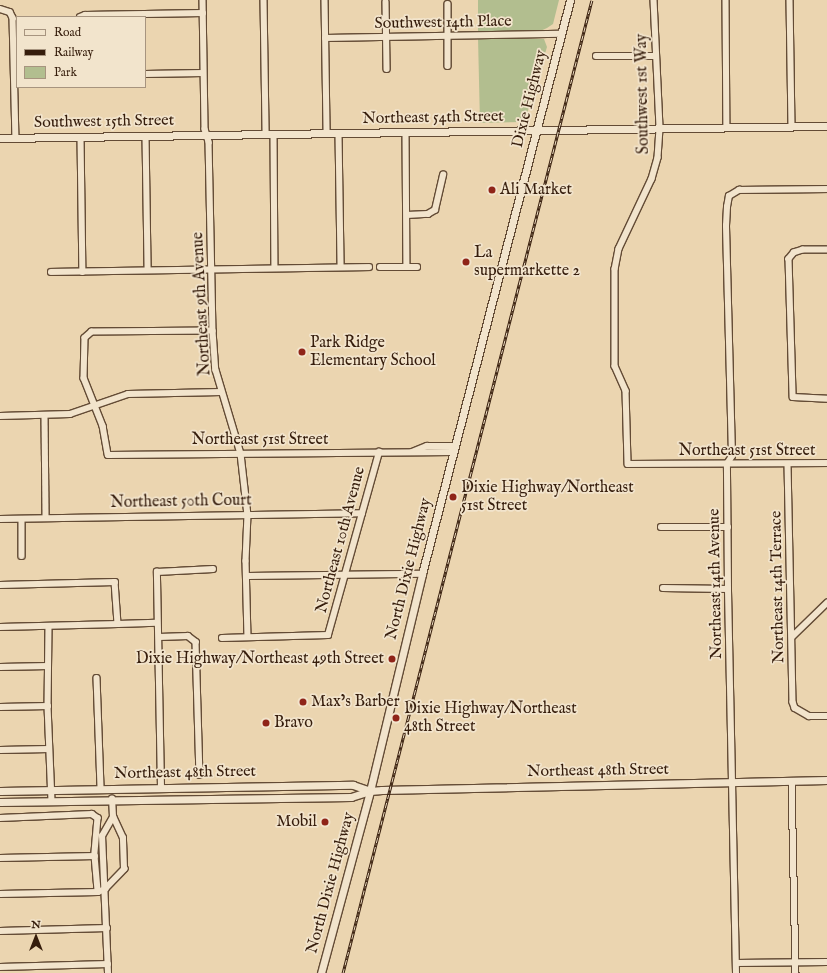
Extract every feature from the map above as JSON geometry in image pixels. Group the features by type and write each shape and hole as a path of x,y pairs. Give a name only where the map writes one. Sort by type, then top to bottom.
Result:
{"main road":[{"name":"Dixie Highway","path":"526,171 570,0"},
{"name":"Northeast 54th Street","path":"208,135 827,126"},
{"name":"Southwest 15th Street","path":"0,138 208,135"},
{"name":"North Dixie Highway","path":"321,973 370,791 422,574 526,171"},
{"name":"Northeast 48th Street","path":"0,802 112,799 351,797 370,791 827,780"},
{"name":"Northeast 48th Street","path":"0,791 161,787 353,785 370,791"},
{"path":"112,799 120,792 163,790 175,787"}],"street":[{"name":"Northeast 9th Avenue","path":"203,0 205,129 208,135 213,332 221,392 241,454 248,514 248,636"},
{"path":"264,0 266,134"},
{"path":"325,0 327,134"},
{"name":"Southwest 1st Way","path":"628,464 626,391 615,366 615,269 619,249 656,168 660,129 655,56 654,0"},
{"path":"726,0 727,128"},
{"path":"790,0 792,127"},
{"path":"386,2 387,69"},
{"path":"448,4 448,66"},
{"path":"0,9 10,12 13,18 16,138"},
{"path":"82,16 203,13"},
{"name":"Southwest 14th Place","path":"325,38 561,34"},
{"path":"596,56 655,56"},
{"path":"146,74 204,73"},
{"path":"406,133 407,266"},
{"path":"274,134 276,268"},
{"path":"339,134 341,267"},
{"path":"146,136 148,270"},
{"path":"81,137 83,272"},
{"path":"407,215 428,214 435,210 443,175"},
{"name":"Northeast 14th Avenue","path":"736,973 728,589 727,464 732,456 726,226 729,196 739,190 827,189"},
{"path":"827,250 794,253 789,259 794,397 827,399"},
{"path":"51,272 341,267 369,268"},
{"path":"380,267 417,267"},
{"path":"94,406 84,378 83,344 85,338 92,332 213,332"},
{"path":"0,416 45,416 70,414 128,394 221,392"},
{"name":"Northeast 51st Street","path":"94,406 103,426 108,455 412,452 427,446 454,449"},
{"path":"45,416 46,517"},
{"name":"Northeast 10th Avenue","path":"248,636 328,635 346,575 379,452"},
{"name":"Northeast 51st Street","path":"628,464 827,463"},
{"name":"Northeast 14th Terrace","path":"788,464 795,708 809,716 827,716"},
{"name":"Northeast 50th Court","path":"0,519 46,517 362,513"},
{"path":"22,519 22,556"},
{"path":"661,527 728,528"},
{"path":"161,787 159,637 156,623 157,572 213,569"},
{"path":"248,576 422,574"},
{"path":"0,584 115,582 118,624"},
{"path":"663,588 728,589"},
{"path":"792,637 827,603"},
{"path":"0,627 156,623"},
{"path":"49,626 48,706 52,801"},
{"path":"159,637 188,636 196,642 200,775"},
{"path":"222,638 248,636"},
{"path":"0,667 48,666"},
{"path":"97,678 101,789"},
{"path":"0,707 48,706"},
{"path":"0,750 49,749"},
{"path":"792,781 796,973"},
{"path":"0,894 98,892 105,889 124,869 123,838 113,816 112,799"},
{"path":"0,818 92,814 98,818 95,856 98,892"},
{"path":"108,973 102,836 113,816"},
{"path":"0,858 95,856"},
{"path":"0,931 107,928"},
{"path":"736,963 827,962"},
{"path":"0,968 108,964"}],"green space":[{"path":"478,0 559,0 553,24 538,32 478,33"},
{"path":"478,38 544,39 547,47 526,117 523,122 480,123"}],"railway":[{"path":"343,973 592,0"}],"place":[{"name":"Ali Market","path":"492,190"},
{"name":"La supermarkette 2","path":"466,262"},
{"name":"Park Ridge Elementary School","path":"302,352"},
{"name":"Dixie Highway/Northeast 51st Street","path":"453,497"},
{"name":"Dixie Highway/Northeast 49th Street","path":"392,659"},
{"name":"Max’s Barber","path":"303,702"},
{"name":"Dixie Highway/Northeast 48th Street","path":"396,718"},
{"name":"Bravo","path":"266,723"},
{"name":"Mobil","path":"325,822"}]}
